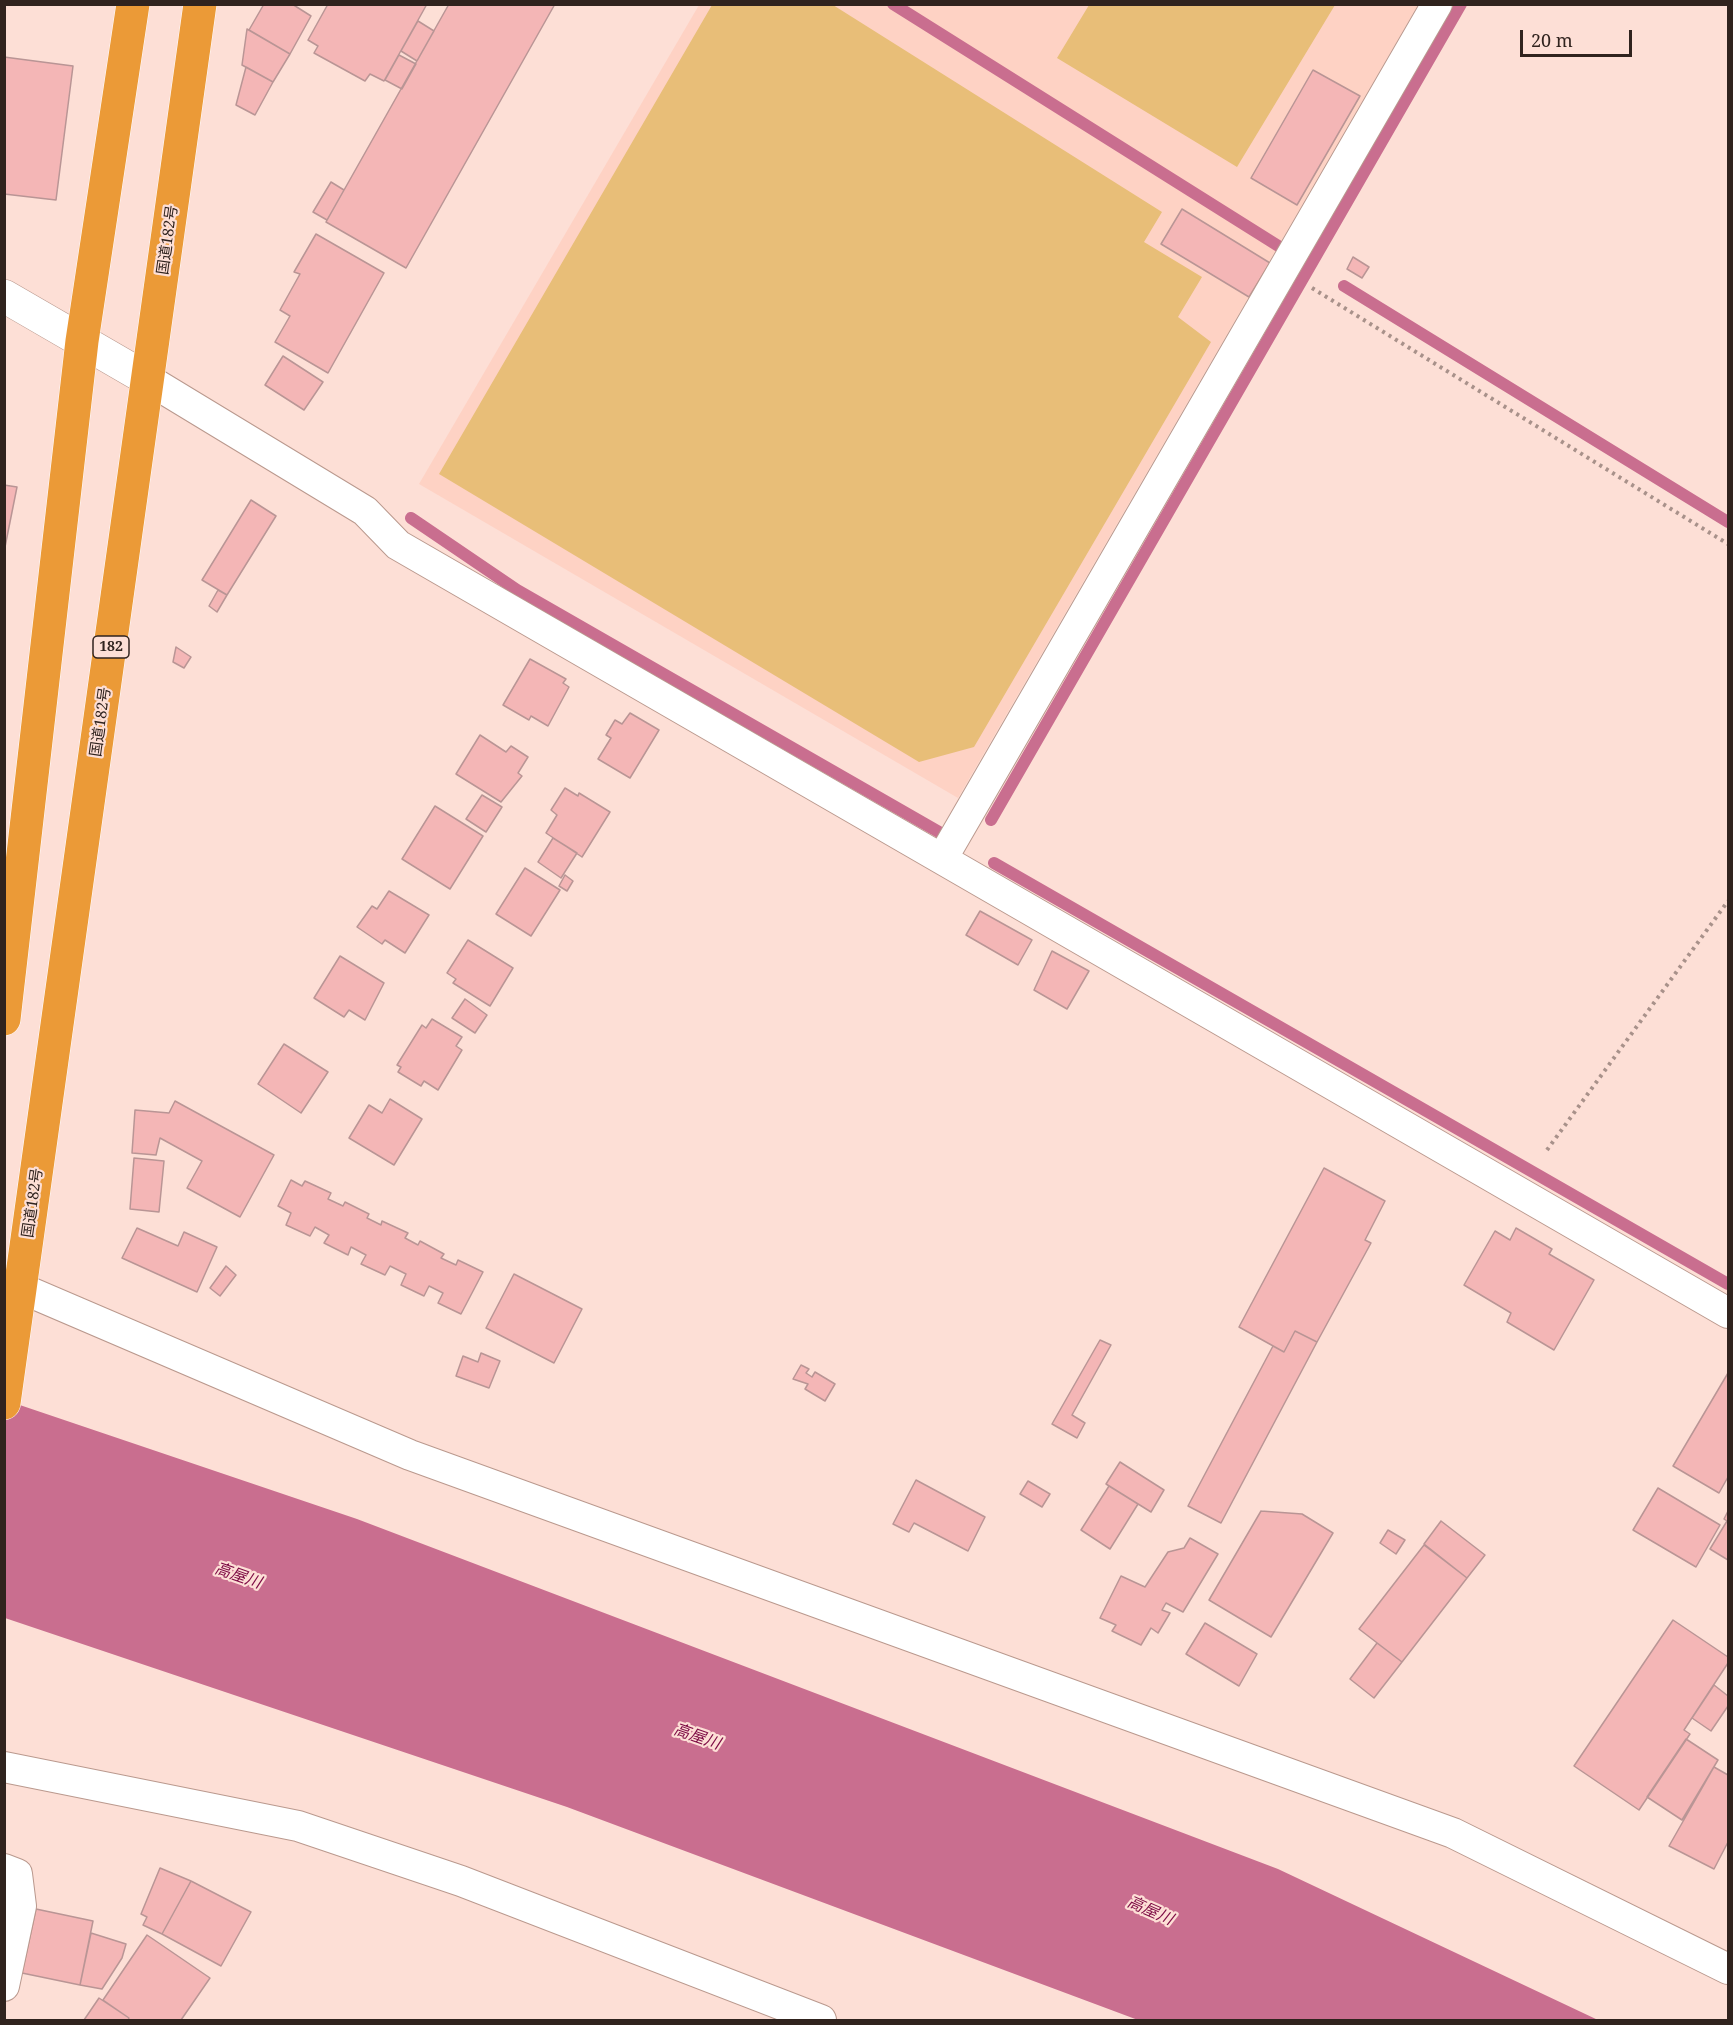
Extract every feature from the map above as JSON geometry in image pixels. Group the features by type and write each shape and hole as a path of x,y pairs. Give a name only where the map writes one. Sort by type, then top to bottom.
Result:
{"highway":[{"path":"4,1019 82,341 133,4"},
{"name":"国道182号","path":"4,1403 14,1337 12,1285 149,380 201,4"}],"street":[{"path":"942,859 1437,4"},
{"path":"4,296 149,380 365,511 398,545 1728,1313"},
{"path":"12,1285 410,1455 1453,1833 1728,1968"},
{"path":"4,1767 298,1826 461,1881 821,2020"},
{"path":"4,1869 17,1874 21,1906 4,1986"}],"path":[{"path":"1312,288 1728,544"},
{"path":"1547,1150 1728,901"}],"shaded area":[{"path":"699,5 1418,5 958,798 419,484"},
{"path":"712,5 833,5 1162,212 1144,242 1202,277 1178,317 1211,342 974,747 919,762 439,474"},
{"path":"1089,5 1335,5 1237,167 1057,58"}],"water":[{"name":"高屋川","path":"5,1400 357,1519 1278,1869 1598,2020 1138,2020 567,1807 5,1618"}],"building":[{"path":"264,4 292,4 311,16 290,54 249,30"},
{"path":"328,4 427,4 384,81 370,74 365,81 314,53 318,46 308,40"},
{"path":"449,4 555,4 406,268 326,222"},
{"path":"418,21 434,31 417,61 401,51"},
{"path":"247,29 290,54 273,82 242,65"},
{"path":"399,55 416,64 402,89 385,80"},
{"path":"4,57 73,66 56,200 4,194"},
{"path":"246,67 273,82 255,115 236,105"},
{"path":"1313,70 1360,96 1297,205 1251,178"},
{"path":"331,182 344,190 327,220 313,212"},
{"path":"1182,209 1270,263 1249,297 1161,244"},
{"path":"316,234 384,273 328,373 275,342 290,316 280,310 300,274 294,272"},
{"path":"1353,257 1369,267 1362,278 1347,269"},
{"path":"283,356 323,382 304,410 265,385"},
{"path":"4,485 17,487 4,552"},
{"path":"251,500 276,516 227,595 202,580"},
{"path":"218,590 227,595 217,612 209,606"},
{"path":"176,647 191,657 184,668 173,662"},
{"path":"530,659 566,679 563,683 569,687 548,726 531,716 529,720 503,705"},
{"path":"630,713 659,730 630,778 598,759 611,738 606,735 615,720 622,724"},
{"path":"480,735 506,752 511,746 528,757 518,773 522,776 501,802 456,774"},
{"path":"565,788 578,796 579,793 610,812 582,857 546,833 557,815 551,810"},
{"path":"482,795 502,807 486,832 466,819"},
{"path":"435,806 483,836 450,889 402,859"},
{"path":"553,838 577,853 561,878 538,862"},
{"path":"525,868 560,890 531,936 496,914"},
{"path":"565,875 573,881 567,891 559,886"},
{"path":"389,891 429,915 405,953 385,940 382,944 357,927 372,906 377,909"},
{"path":"980,911 1032,940 1018,965 966,935"},
{"path":"468,940 513,968 490,1006 453,983 456,979 447,973"},
{"path":"1052,951 1089,971 1067,1009 1034,990"},
{"path":"340,956 384,983 365,1020 349,1010 344,1017 314,998"},
{"path":"465,999 487,1015 475,1033 452,1018"},
{"path":"432,1019 462,1037 456,1046 462,1050 438,1090 424,1081 421,1086 398,1072 401,1067 397,1065 422,1025 426,1028"},
{"path":"284,1044 328,1072 301,1113 258,1084"},
{"path":"390,1099 422,1119 394,1165 349,1138 369,1105 382,1113"},
{"path":"175,1101 274,1155 240,1217 187,1188 202,1161 160,1138 156,1155 132,1153 135,1110 169,1113"},
{"path":"134,1158 164,1161 159,1212 130,1209"},
{"path":"1324,1168 1385,1201 1365,1240 1371,1243 1317,1342 1295,1331 1284,1352 1239,1327"},
{"path":"291,1180 302,1186 305,1181 331,1193 328,1199 343,1206 345,1202 369,1214 367,1218 381,1225 382,1221 408,1233 405,1238 418,1245 420,1241 444,1254 441,1258 456,1265 458,1260 483,1272 461,1314 438,1303 443,1293 429,1286 424,1296 401,1285 406,1274 390,1266 385,1275 361,1264 366,1255 351,1247 348,1255 324,1243 329,1235 315,1227 310,1236 286,1225 291,1213 278,1206"},
{"path":"137,1228 178,1246 184,1232 217,1247 197,1292 122,1258"},
{"path":"1516,1228 1552,1249 1549,1254 1594,1280 1554,1350 1507,1322 1511,1313 1464,1285 1495,1231 1510,1240"},
{"path":"226,1266 236,1275 220,1296 210,1288"},
{"path":"514,1274 582,1309 554,1363 486,1328"},
{"path":"1295,1331 1317,1342 1221,1523 1188,1506 1273,1346 1284,1352"},
{"path":"1100,1340 1111,1345 1072,1415 1085,1423 1077,1438 1052,1424"},
{"path":"481,1353 500,1361 489,1388 456,1376 463,1356 478,1362"},
{"path":"801,1365 809,1369 806,1373 812,1377 815,1372 835,1384 825,1401 805,1389 808,1384 793,1379"},
{"path":"1728,1373 1728,1477 1719,1493 1673,1466"},
{"path":"1120,1462 1164,1490 1151,1512 1106,1484"},
{"path":"916,1480 985,1517 968,1551 914,1523 909,1532 893,1524"},
{"path":"1028,1481 1050,1494 1042,1507 1020,1494"},
{"path":"1109,1486 1138,1504 1110,1549 1081,1530"},
{"path":"1658,1488 1720,1525 1696,1567 1633,1530"},
{"path":"1261,1511 1302,1514 1333,1533 1271,1637 1209,1600"},
{"path":"1728,1511 1728,1560 1710,1549 1727,1521 1724,1519"},
{"path":"1441,1521 1485,1555 1467,1578 1424,1544"},
{"path":"1388,1530 1405,1540 1396,1554 1380,1543"},
{"path":"1190,1538 1218,1554 1183,1612 1166,1603 1162,1610 1170,1613 1158,1633 1151,1628 1141,1645 1112,1631 1116,1625 1100,1618 1121,1576 1145,1587 1168,1552 1184,1548"},
{"path":"1424,1545 1467,1578 1402,1662 1359,1629"},
{"path":"1673,1620 1728,1657 1728,1663 1684,1730 1690,1734 1639,1810 1574,1766"},
{"path":"1205,1623 1257,1654 1239,1686 1186,1654"},
{"path":"1377,1643 1402,1662 1374,1698 1350,1679"},
{"path":"1714,1685 1728,1696 1728,1706 1711,1731 1692,1718"},
{"path":"1686,1739 1718,1760 1682,1820 1647,1797"},
{"path":"1714,1767 1728,1775 1728,1842 1714,1869 1669,1846"},
{"path":"160,1868 191,1881 162,1934 143,1925 147,1917 141,1914"},
{"path":"191,1881 251,1912 221,1966 162,1934"},
{"path":"36,1909 93,1921 80,1985 22,1973"},
{"path":"91,1933 126,1944 122,1958 102,1989 80,1985"},
{"path":"147,1935 210,1978 181,2020 128,2020 129,2018 103,2000"},
{"path":"99,1998 129,2018 128,2020 84,2020"}],"waterway":[{"path":"893,4 1280,247"},
{"path":"991,820 1461,4"},
{"path":"1344,286 1728,522"},
{"path":"411,518 517,590 939,832"},
{"path":"994,863 1728,1284"}]}
